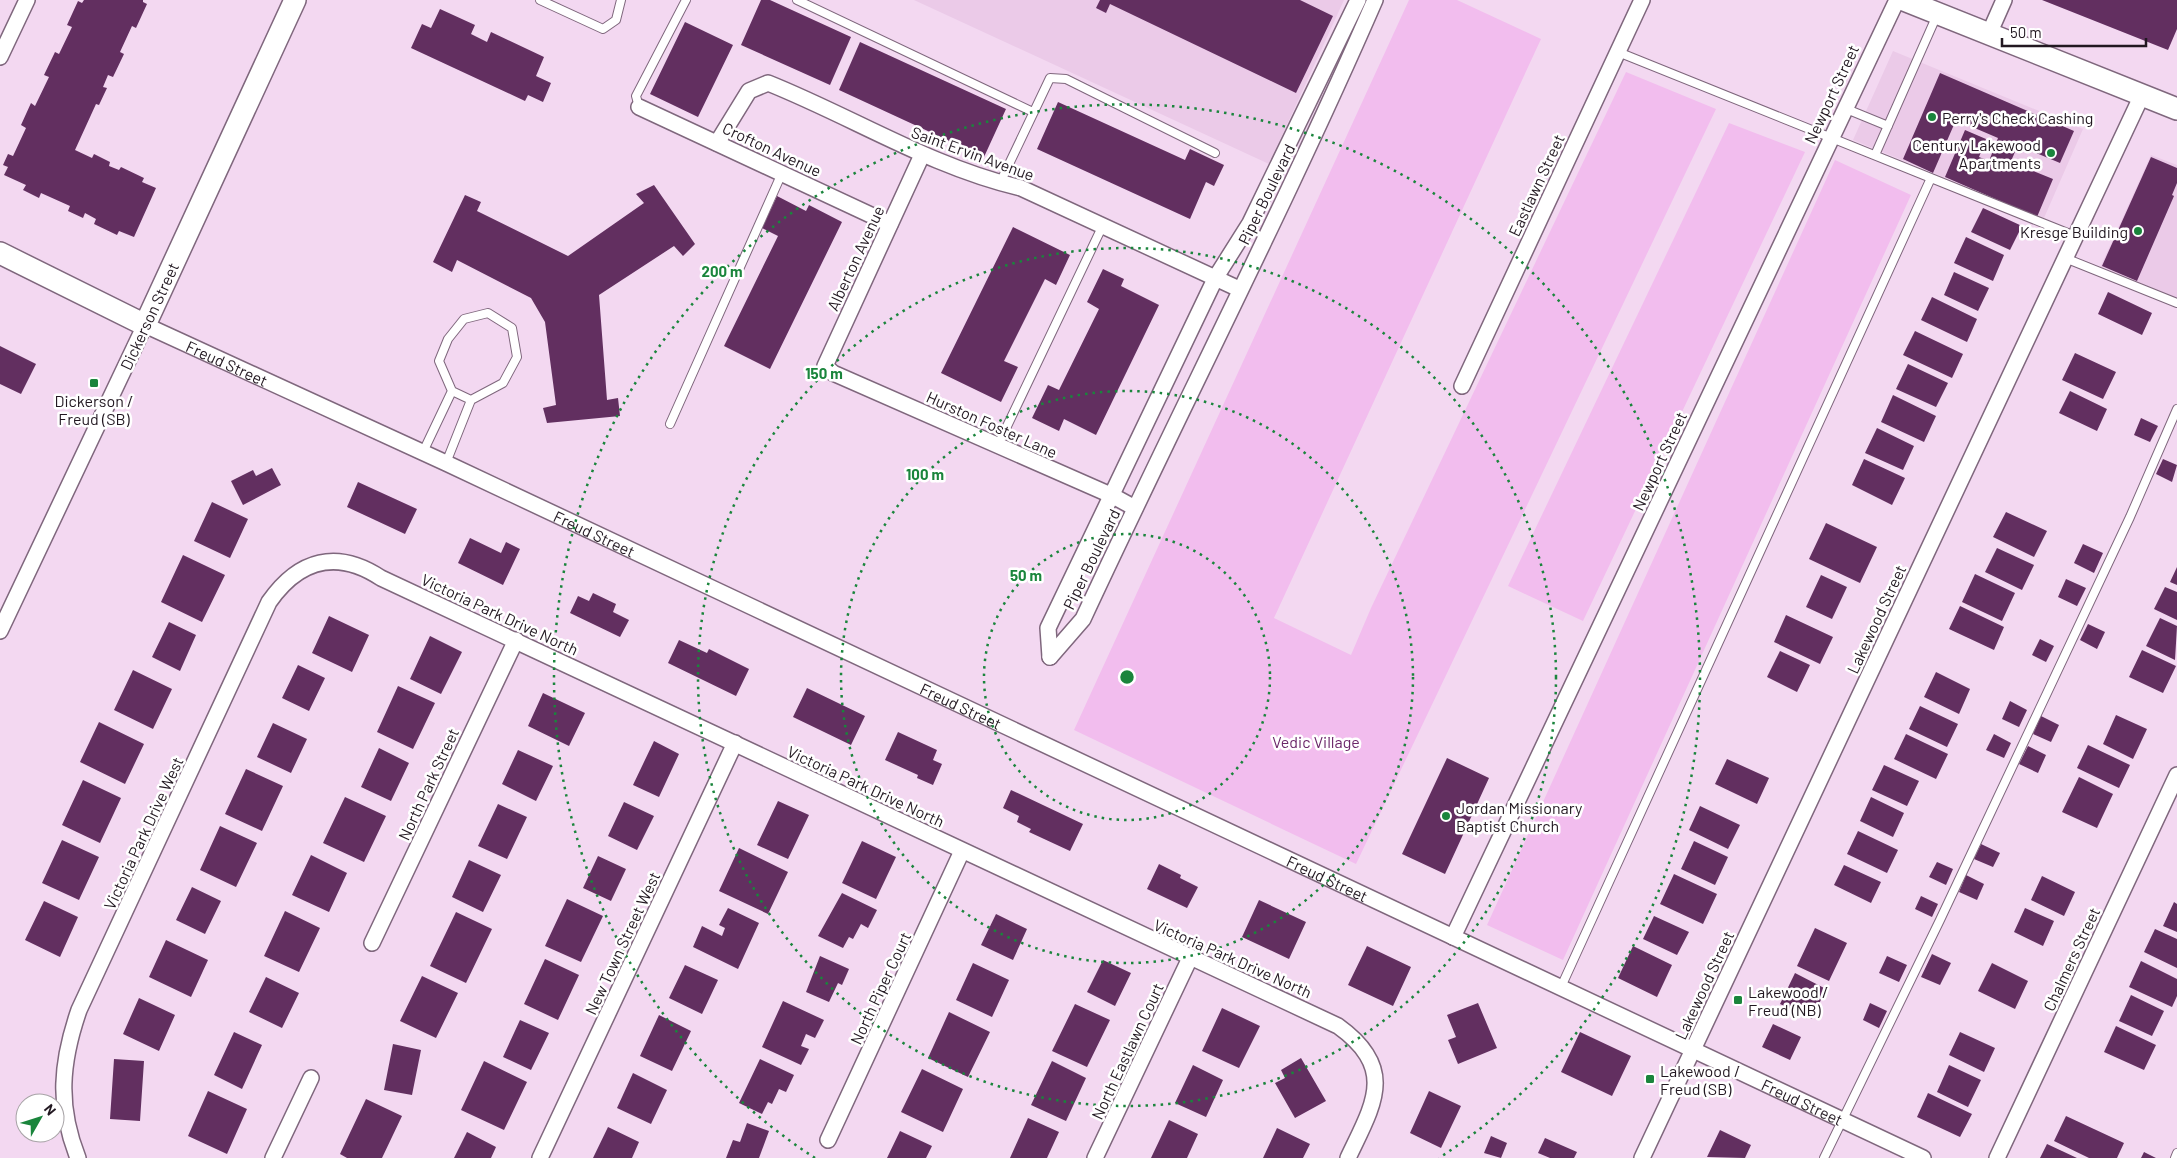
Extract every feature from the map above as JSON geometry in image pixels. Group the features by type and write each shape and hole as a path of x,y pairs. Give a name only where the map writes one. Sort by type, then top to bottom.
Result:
{"street":[{"path":"0,57 27,0"},
{"name":"Dickerson Street","path":"0,631 145,325 295,0"},
{"name":"Piper Boulevard","path":"1358,0 1250,223 1216,277 1113,496 1048,628 1050,657 1083,618 1239,288 1277,216 1376,0"},
{"name":"Eastlawn Street","path":"1462,386 1642,0"},
{"name":"Newport Street","path":"1453,937 1896,0"},
{"path":"1904,0 2177,110"},
{"path":"1989,34 2004,0"},
{"name":"Saint Ervin Avenue","path":"716,143 749,91 768,83 922,155 1000,183 1021,188 1239,288"},
{"name":"Lakewood Street","path":"1642,1158 2142,95"},
{"name":"Crofton Avenue","path":"640,107 890,224"},
{"name":"Alberton Avenue","path":"833,373 825,366 922,155"},
{"name":"Freud Street","path":"0,253 145,325 424,452 1923,1158"},
{"name":"Hurston Foster Lane","path":"833,373 1113,496 1135,508"},
{"name":"Victoria Park Drive North","path":"330,561 347,562 367,568 381,578 1338,1026 1362,1046 1374,1075 1373,1107 1348,1158"},
{"name":"Victoria Park Drive West","path":"78,1158 66,1120 64,1071 69,1040 79,1010 269,602 281,585 300,570 330,561"},
{"name":"North Park Street","path":"372,943 516,640"},
{"name":"New Town Street West","path":"540,1158 735,743"},
{"name":"Chalmers Street","path":"1997,1158 2177,775"},
{"name":"North Piper Court","path":"828,1140 962,851"},
{"name":"North Eastlawn Court","path":"1096,1158 1190,958"},
{"path":"273,1158 311,1078"}],"lane":[{"path":"540,0 603,29 616,20 621,0"},
{"path":"640,107 636,96 686,0"},
{"path":"797,0 1033,112"},
{"path":"1875,155 1938,14"},
{"path":"1618,52 2075,236"},
{"path":"1000,183 1050,78 1066,79 1214,153"},
{"path":"1844,108 1888,126"},
{"path":"670,424 782,173"},
{"path":"1561,987 1931,178"},
{"path":"998,445 1103,225"},
{"path":"2065,258 2177,303"},
{"path":"446,463 471,400 503,384 517,357 512,328 488,313 464,319 448,339 439,361 452,391 471,400"},
{"path":"424,452 452,391"},
{"path":"1824,1158 1940,920 2130,517 2177,409"},
{"path":"2175,1158 2177,1153"}],"shaded area":[{"path":"914,0 1344,0 1269,164"},
{"path":"1893,51 2083,129 2044,218 1853,140"},
{"name":"Kresge Building","path":"2151,155 2177,165 2177,298 2100,268"}],"green space":[{"name":"Vedic Village","path":"1409,0 1457,0 1541,39 1274,618 1351,655 1371,608 1626,72 1716,109 1356,864 1074,730"},
{"path":"1729,123 1805,152 1583,621 1508,586"},
{"path":"1835,160 1911,195 1563,960 1487,925"}],"building":[{"path":"84,0 143,0 147,4 136,28 132,26 120,52 124,54 113,77 108,75 103,87 107,88 99,105 96,104 75,150 92,158 94,154 110,162 109,166 119,170 121,167 144,178 142,182 156,188 134,237 119,231 117,235 94,224 96,219 85,213 83,218 68,211 70,206 41,193 39,198 23,190 26,185 4,175 8,167 3,165 8,154 13,156 26,128 21,125 31,103 35,106 49,77 44,75 55,52 59,54 72,27 67,25 78,1 82,3"},
{"path":"761,0 770,0 851,37 830,85 741,45"},
{"path":"1100,0 1300,0 1333,16 1296,93 1110,4 1106,13 1096,8"},
{"path":"2042,0 2177,0 2177,29 2168,50"},
{"path":"440,9 475,25 471,34 487,42 491,32 544,57 536,76 551,83 543,102 528,95 525,101 411,48 422,24 431,28"},
{"path":"685,22 733,45 698,117 650,94"},
{"path":"860,42 1006,109 984,157 839,90"},
{"name":"Century Lakewood Apartments","path":"1940,73 2074,131 2060,163 2029,150 2032,145 2020,140 2009,166 2019,170 2021,166 2053,179 2037,217 1945,177 1965,130 1986,139 1979,157 1989,161 1998,138 1956,120 1933,173 1903,159"},
{"path":"1058,102 1185,160 1190,149 1224,165 1214,186 1206,182 1190,219 1037,149"},
{"name":"Kresge Building","path":"2151,157 2177,168 2177,183 2172,195 2174,196 2137,281 2102,266"},
{"path":"654,185 695,244 683,256 674,246 599,295 607,400 618,398 620,416 547,423 543,408 556,405 545,322 531,298 457,260 452,272 433,262 465,195 481,202 477,211 568,256 644,203 636,194"},
{"path":"777,196 806,211 809,205 842,222 770,369 724,346 778,236 762,228"},
{"path":"1983,208 2022,226 2010,250 1971,232"},
{"path":"1013,227 1070,255 1056,285 1045,279 1004,361 1018,367 1001,402 941,373"},
{"path":"1966,237 2004,255 1993,281 1954,263"},
{"path":"1103,269 1124,279 1121,286 1159,305 1096,435 1064,419 1059,431 1032,418 1048,385 1059,390 1099,309 1087,302"},
{"path":"1954,272 1989,288 1978,311 1944,295"},
{"path":"2108,292 2152,313 2142,335 2098,314"},
{"path":"1932,297 1977,319 1967,342 1921,320"},
{"path":"1915,331 1963,354 1952,378 1903,355"},
{"path":"0,346 36,364 21,394 0,384"},
{"path":"2075,353 2116,372 2103,399 2062,380"},
{"path":"1908,364 1948,383 1936,407 1896,389"},
{"path":"2070,391 2107,409 2097,431 2059,413"},
{"path":"1893,395 1936,416 1924,442 1881,422"},
{"path":"2141,418 2158,426 2150,442 2134,435"},
{"path":"1877,428 1914,446 1903,470 1865,453"},
{"path":"1864,459 1905,478 1892,505 1852,485"},
{"path":"2163,459 2177,465 2172,482 2156,474"},
{"path":"272,468 281,485 243,505 231,481 253,470 256,476"},
{"path":"358,482 417,509 405,534 347,507"},
{"path":"212,502 248,519 230,558 194,541"},
{"path":"2006,512 2047,531 2034,557 1993,537"},
{"path":"1826,523 1877,547 1860,583 1809,559"},
{"path":"470,538 501,553 506,542 520,549 503,585 458,563"},
{"path":"2083,544 2103,553 2094,573 2074,563"},
{"path":"1997,548 2034,565 2022,590 1985,572"},
{"path":"183,555 225,575 202,622 161,602"},
{"path":"2177,567 2177,585 2170,582"},
{"path":"1975,574 2015,593 2002,621 1962,602"},
{"path":"1821,575 1847,587 1832,619 1806,607"},
{"path":"2066,579 2086,588 2077,606 2058,597"},
{"path":"2165,587 2177,592 2177,620 2154,609"},
{"path":"593,593 616,604 613,612 629,620 620,637 570,613 578,596 589,601"},
{"path":"1960,606 2004,627 1994,650 1949,629"},
{"path":"1786,615 1833,637 1820,664 1774,642"},
{"path":"329,616 369,635 352,672 312,653"},
{"path":"2160,618 2177,626 2175,660 2146,646"},
{"path":"169,622 196,635 180,671 152,657"},
{"path":"2088,624 2105,632 2097,649 2080,640"},
{"path":"430,636 462,652 441,694 410,679"},
{"path":"2040,639 2054,646 2046,662 2032,655"},
{"path":"679,640 707,653 709,649 749,669 736,696 668,663"},
{"path":"2142,650 2176,666 2163,693 2129,677"},
{"path":"1780,651 1810,665 1797,692 1767,677"},
{"path":"298,665 325,678 309,711 282,698"},
{"path":"133,670 172,689 153,729 114,710"},
{"path":"1936,672 1970,689 1959,714 1924,697"},
{"path":"398,686 435,703 413,749 377,732"},
{"path":"807,688 865,716 851,745 793,717"},
{"path":"543,693 585,713 569,746 528,726"},
{"path":"2010,701 2027,710 2019,727 2002,719"},
{"path":"1920,706 1958,724 1947,747 1909,729"},
{"path":"2116,715 2147,729 2133,759 2103,744"},
{"path":"2041,716 2059,725 2051,742 2033,734"},
{"path":"99,722 144,744 125,784 80,762"},
{"path":"273,723 307,739 291,773 257,757"},
{"path":"898,732 937,750 933,760 942,764 933,785 917,778 918,775 885,760"},
{"path":"1906,734 1948,754 1936,779 1894,759"},
{"path":"1994,734 2011,743 2004,758 1986,750"},
{"path":"654,741 679,754 659,797 633,785"},
{"path":"2088,745 2130,765 2119,788 2077,768"},
{"path":"2028,746 2046,755 2038,773 2019,764"},
{"path":"379,748 409,763 391,801 361,787"},
{"path":"518,750 553,766 536,801 502,784"},
{"name":"Jordan Missionary Baptist Church","path":"1447,758 1489,778 1445,874 1402,854"},
{"path":"1727,759 1769,778 1757,804 1715,784"},
{"path":"1884,765 1919,781 1907,806 1872,790"},
{"path":"246,769 283,786 262,831 225,814"},
{"path":"2079,777 2113,794 2097,828 2062,812"},
{"path":"83,780 121,798 100,843 62,825"},
{"path":"1011,790 1083,824 1070,851 1029,832 1031,829 1017,822 1019,816 1003,808"},
{"path":"345,797 386,816 364,862 323,843"},
{"path":"1871,797 1904,813 1893,837 1860,821"},
{"path":"778,801 809,815 788,859 757,845"},
{"path":"624,802 654,816 637,850 608,836"},
{"path":"498,804 527,817 507,859 478,846"},
{"path":"1700,806 1740,825 1728,849 1689,830"},
{"path":"220,826 257,843 236,887 200,870"},
{"path":"1858,831 1898,850 1887,873 1847,854"},
{"path":"62,840 99,857 79,900 42,883"},
{"path":"862,841 896,857 876,899 842,883"},
{"path":"1694,841 1728,857 1715,885 1681,869"},
{"path":"1981,844 2000,853 1993,867 1974,859"},
{"path":"739,848 788,872 768,914 719,891"},
{"path":"311,855 347,873 329,912 292,895"},
{"path":"598,856 626,869 611,901 583,888"},
{"path":"469,860 501,875 483,912 452,897"},
{"path":"1937,862 1953,869 1946,885 1929,877"},
{"path":"1159,864 1181,875 1180,878 1198,887 1187,908 1147,889"},
{"path":"1844,865 1881,882 1871,903 1834,885"},
{"path":"1674,874 1717,894 1703,924 1660,904"},
{"path":"1966,875 1984,884 1977,900 1959,892"},
{"path":"2042,876 2075,892 2064,916 2031,900"},
{"path":"192,887 221,901 205,934 176,920"},
{"path":"842,893 877,910 868,928 861,924 853,939 849,937 843,948 818,936"},
{"path":"1921,896 1938,904 1932,917 1915,909"},
{"path":"567,899 603,916 581,962 545,946"},
{"path":"1259,900 1306,922 1289,959 1242,937"},
{"path":"44,901 78,917 60,957 25,940"},
{"path":"2174,902 2177,904 2177,932 2163,926"},
{"path":"728,908 759,923 738,969 693,947 702,926 722,936 725,928 719,925"},
{"path":"2025,908 2054,921 2043,946 2014,932"},
{"path":"285,911 320,928 299,972 264,956"},
{"path":"456,912 492,929 466,983 430,966"},
{"path":"996,914 1027,929 1013,960 981,945"},
{"path":"1654,916 1689,932 1677,955 1643,939"},
{"path":"1815,928 1847,943 1829,981 1797,966"},
{"path":"2155,929 2177,939 2177,968 2144,952"},
{"path":"166,940 208,960 191,997 149,977"},
{"path":"1367,946 1411,967 1393,1006 1348,985"},
{"path":"1633,946 1672,965 1657,997 1618,978"},
{"path":"1932,954 1951,963 1940,985 1921,977"},
{"path":"820,956 849,969 842,985 838,983 829,1002 806,992"},
{"path":"1887,956 1907,965 1899,982 1879,973"},
{"path":"545,959 579,975 558,1020 524,1004"},
{"path":"1103,960 1131,973 1115,1006 1087,992"},
{"path":"2141,961 2177,979 2177,996 2172,1007 2129,987"},
{"path":"973,963 1009,980 992,1017 956,1000"},
{"path":"1992,963 2028,981 2015,1009 1978,991"},
{"path":"685,965 718,980 702,1014 669,998"},
{"path":"1795,973 1826,989 1812,1019 1780,1004"},
{"path":"422,976 458,993 436,1038 400,1021"},
{"path":"266,977 299,993 282,1028 249,1012"},
{"path":"2131,995 2164,1011 2152,1036 2119,1021"},
{"path":"139,998 175,1015 159,1051 123,1034"},
{"path":"783,1001 824,1020 815,1038 806,1034 801,1046 809,1049 801,1065 762,1047"},
{"path":"1478,1003 1497,1048 1458,1064 1448,1040 1456,1037 1447,1015"},
{"path":"1870,1003 1887,1011 1879,1028 1863,1020"},
{"path":"1075,1004 1110,1020 1087,1067 1052,1051"},
{"path":"1222,1008 1260,1026 1239,1068 1202,1051"},
{"path":"949,1012 990,1032 968,1077 928,1058"},
{"path":"659,1015 691,1031 672,1071 640,1056"},
{"path":"520,1020 549,1033 531,1070 503,1057"},
{"path":"1773,1024 1801,1037 1790,1060 1762,1047"},
{"path":"2116,1026 2156,1045 2144,1070 2104,1052"},
{"path":"234,1032 262,1045 242,1089 214,1075"},
{"path":"1580,1032 1631,1056 1612,1096 1561,1072"},
{"path":"1960,1032 1995,1048 1984,1072 1949,1055"},
{"path":"393,1044 421,1050 412,1095 384,1090"},
{"path":"1301,1058 1326,1101 1295,1118 1275,1083 1285,1078 1281,1070"},
{"path":"114,1059 144,1061 140,1121 110,1119"},
{"path":"760,1059 794,1075 786,1092 779,1089 772,1104 768,1102 762,1114 739,1103"},
{"path":"484,1061 527,1082 504,1130 461,1110"},
{"path":"1052,1061 1086,1078 1066,1121 1031,1105"},
{"path":"1193,1065 1223,1080 1206,1117 1175,1103"},
{"path":"1949,1065 1981,1080 1968,1107 1937,1092"},
{"path":"922,1069 963,1089 943,1132 901,1112"},
{"path":"633,1073 667,1090 651,1124 617,1108"},
{"path":"208,1091 247,1109 227,1154 188,1136"},
{"path":"1429,1091 1461,1106 1441,1148 1410,1133"},
{"path":"1928,1093 1972,1114 1960,1137 1917,1117"},
{"path":"366,1099 402,1116 382,1158 347,1158 340,1154"},
{"path":"2066,1116 2124,1143 2117,1158 2089,1158 2054,1141"},
{"path":"1028,1118 1059,1132 1047,1158 1010,1158"},
{"path":"1169,1120 1198,1134 1187,1158 1151,1158"},
{"path":"747,1123 769,1131 759,1158 726,1158 733,1140 740,1142"},
{"path":"608,1127 639,1142 632,1158 593,1158"},
{"path":"1277,1128 1310,1144 1303,1158 1263,1158"},
{"path":"1720,1130 1751,1145 1745,1158 1707,1157"},
{"path":"900,1131 932,1146 926,1158 887,1158"},
{"path":"467,1132 496,1147 491,1158 454,1158"},
{"path":"1491,1136 1507,1143 1501,1158 1484,1153"},
{"path":"1545,1138 1577,1152 1574,1158 1550,1158 1538,1153"},
{"path":"2047,1144 2077,1158 2040,1158"},
{"path":"2144,1152 2156,1158 2141,1158"}],"place":[{"name":"Perry's Check Cashing","path":"1932,117"},
{"name":"Century Lakewood Apartments","path":"2051,153"},
{"name":"Kresge Building","path":"2138,231"},
{"name":"Dickerson / Freud (SB)","path":"94,383"},
{"name":"Jordan Missionary Baptist Church","path":"1446,816"},
{"name":"Lakewood / Freud (NB)","path":"1738,1000"},
{"name":"Lakewood / Freud (SB)","path":"1650,1079"}]}
